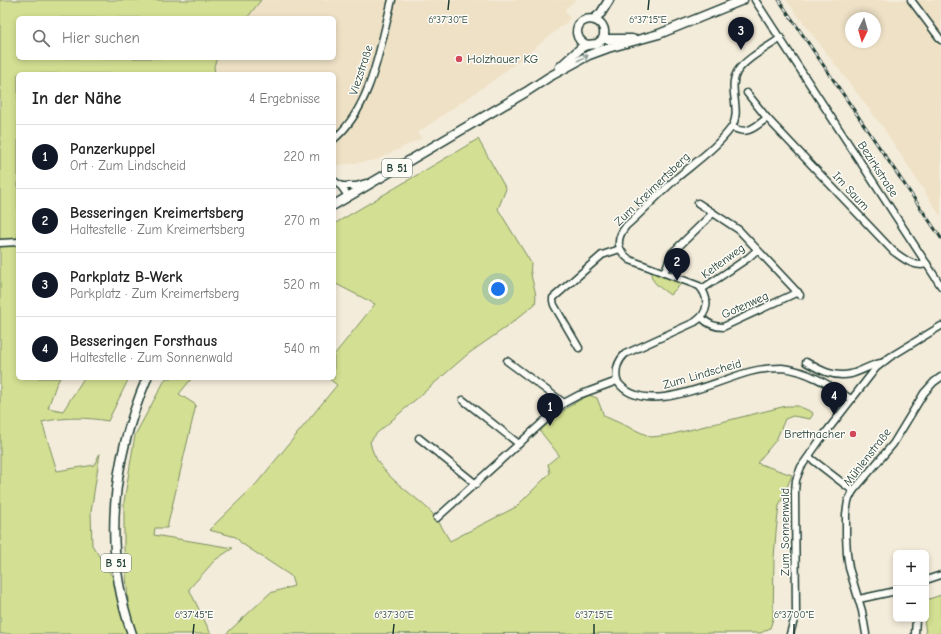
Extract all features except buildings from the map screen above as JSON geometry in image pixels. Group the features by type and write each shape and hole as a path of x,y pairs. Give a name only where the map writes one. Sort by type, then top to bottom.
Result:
{"main road":[{"name":"B 51","path":"336,204 549,77 584,58 600,51 652,36 743,0"},
{"path":"597,21 607,4"},
{"path":"588,19 597,21 604,29 603,36 597,44 587,45 579,39 577,31 580,24 588,19"},
{"name":"B 51","path":"603,36 622,39 635,39 652,36"},
{"name":"B 51","path":"566,62 579,43 579,39"},
{"name":"B 51","path":"549,77 582,47 587,45"},
{"name":"B 51","path":"132,634 126,615 114,551 117,490 128,428 146,380"}],"street":[{"name":"Viezstraße","path":"336,137 353,119 364,98 372,78 392,0"},
{"name":"Bezirkstraße","path":"755,0 941,286"},
{"path":"911,0 941,40"},
{"path":"767,118 756,126 745,131 732,127 736,115 734,85 736,72 740,67 781,38"},
{"name":"Im Saum","path":"747,93 767,118 893,251 909,262 921,266 927,264"},
{"name":"Zum Kreimertsberg","path":"620,249 620,235 626,226 679,176 714,146 732,127"},
{"path":"341,186 356,186 379,179"},
{"path":"336,182 341,186 348,196"},
{"name":"Keltenweg","path":"698,203 739,230 774,266"},
{"path":"664,272 672,253 713,214"},
{"path":"0,243 16,242"},
{"path":"437,518 564,403 579,395 617,381 616,370 625,354 686,327 702,318 705,312 705,295 699,286 630,260 620,249 602,255 553,298 554,305 579,348"},
{"name":"Keltenweg","path":"702,289 748,258 757,250"},
{"name":"Gotenweg","path":"702,318 710,325 723,327 799,293 774,266"},
{"name":"Zum Sonnenwald","path":"806,362 834,374 851,374 882,362 941,326"},
{"path":"507,361 564,403"},
{"name":"Zum Sonnenwald","path":"790,634 796,613 795,485 799,472 820,440 851,399 882,362"},
{"name":"Zum Lindscheid","path":"617,381 629,393 637,396 658,398 686,392 749,372 762,369 783,368 802,372 851,399"},
{"name":"Mühlenstraße","path":"866,634 859,599 849,568 846,535 847,506 853,491 893,444 924,393 941,377"},
{"path":"463,400 519,444"},
{"path":"419,438 476,484"},
{"path":"809,457 853,491"},
{"path":"929,579 941,574"},
{"path":"859,599 893,591"},
{"path":"915,634 916,622"}],"shaded area":[{"path":"261,0 576,0 566,8 565,11 570,18 566,23 494,80 417,133 422,138 376,160 336,166 336,72 215,72 214,66 216,60 336,60 336,16 249,16"},
{"path":"786,0 941,0 941,217 882,126"}],"green space":[{"path":"0,0 261,0 249,16 16,16 16,60 216,60 214,66 215,72 16,72 16,380 59,380 48,408 63,411 83,380 128,380 108,421 75,418 42,422 57,471 94,465 100,453 91,512 92,545 128,601 124,548 124,502 135,435 165,380 190,380 179,394 196,405 167,528 155,528 154,535 233,548 215,560 189,589 211,634 0,634"},
{"path":"478,139 506,189 498,209 531,263 531,272 536,296 535,304 508,326 468,354 376,434 370,442 374,454 387,474 433,514 450,541 516,507 550,473 548,464 559,455 540,431 563,411 589,395 597,398 604,416 651,437 669,435 786,406 798,406 812,412 813,414 810,419 793,416 785,419 776,440 757,463 792,475 779,506 774,558 773,619 770,628 761,633 226,634 270,593 294,586 291,576 241,543 236,537 209,530 257,483 337,385 331,380 336,380 336,353 375,304 336,284 336,223"},
{"path":"651,272 681,284 670,295 654,282"},
{"path":"941,595 941,634 926,634 924,622 929,622 929,599"}],"railway":[{"path":"779,0 941,238"}],"place":[{"name":"Parkplatz B-Werk","path":"741,50"},
{"name":"Holzhauer KG","path":"459,59"},
{"name":"Besseringen Kreimertsberg","path":"677,281"},
{"name":"Besseringen Forsthaus","path":"834,415"},
{"name":"Panzerkuppel","path":"550,426"},
{"name":"Brettnacher","path":"853,434"}]}
